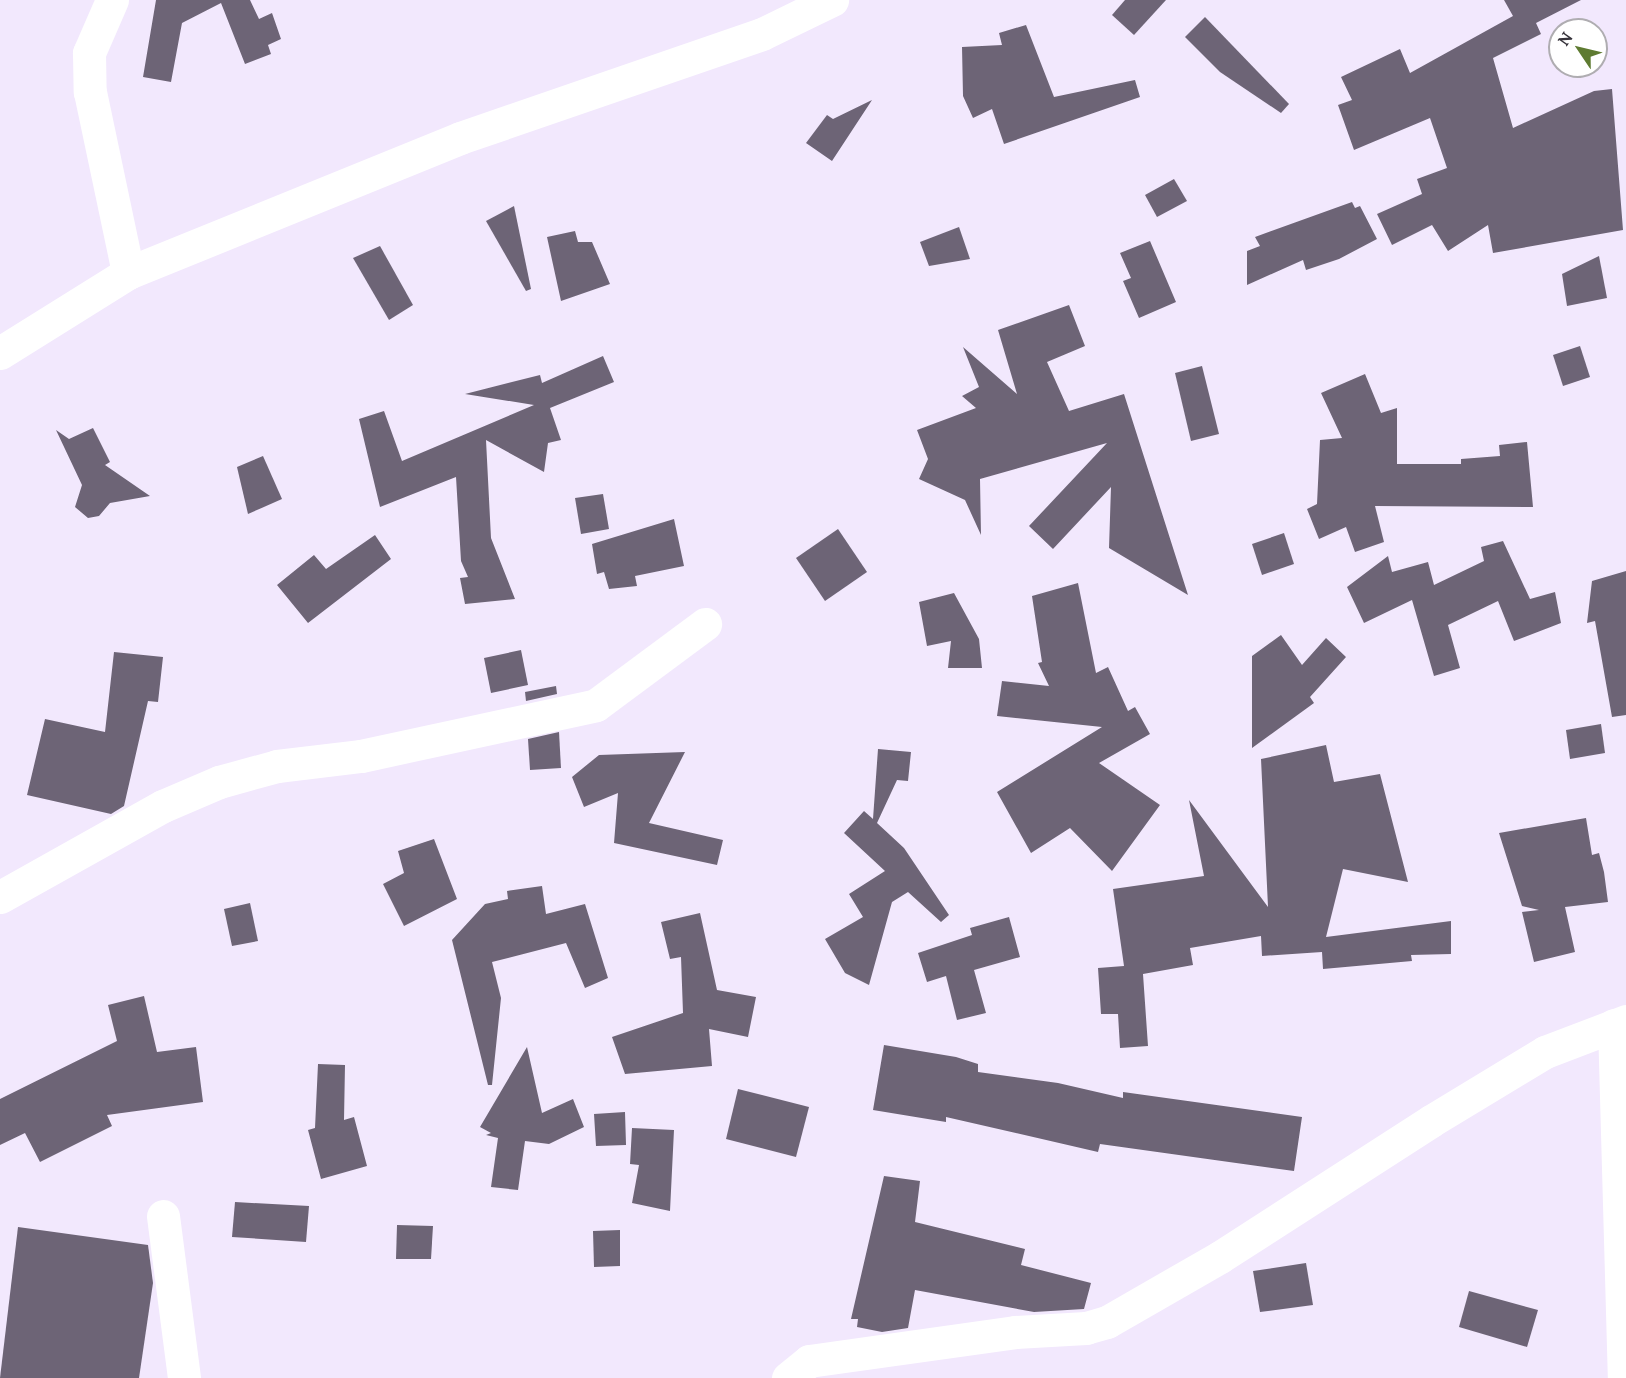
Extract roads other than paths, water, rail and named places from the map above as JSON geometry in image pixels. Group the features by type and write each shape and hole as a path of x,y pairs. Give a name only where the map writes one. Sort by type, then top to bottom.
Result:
{"street":[{"path":"112,0 89,53 90,92 128,273"},
{"path":"0,353 128,273 460,138 762,34 832,0"},
{"path":"0,897 162,806 219,782 277,766 361,756 596,705 705,624"},
{"path":"788,1378 809,1361 820,1359 1015,1332 1086,1328 1107,1322 1220,1257 1431,1120 1545,1052 1620,1023 1624,1378"},
{"path":"163,1216 184,1378"}]}
